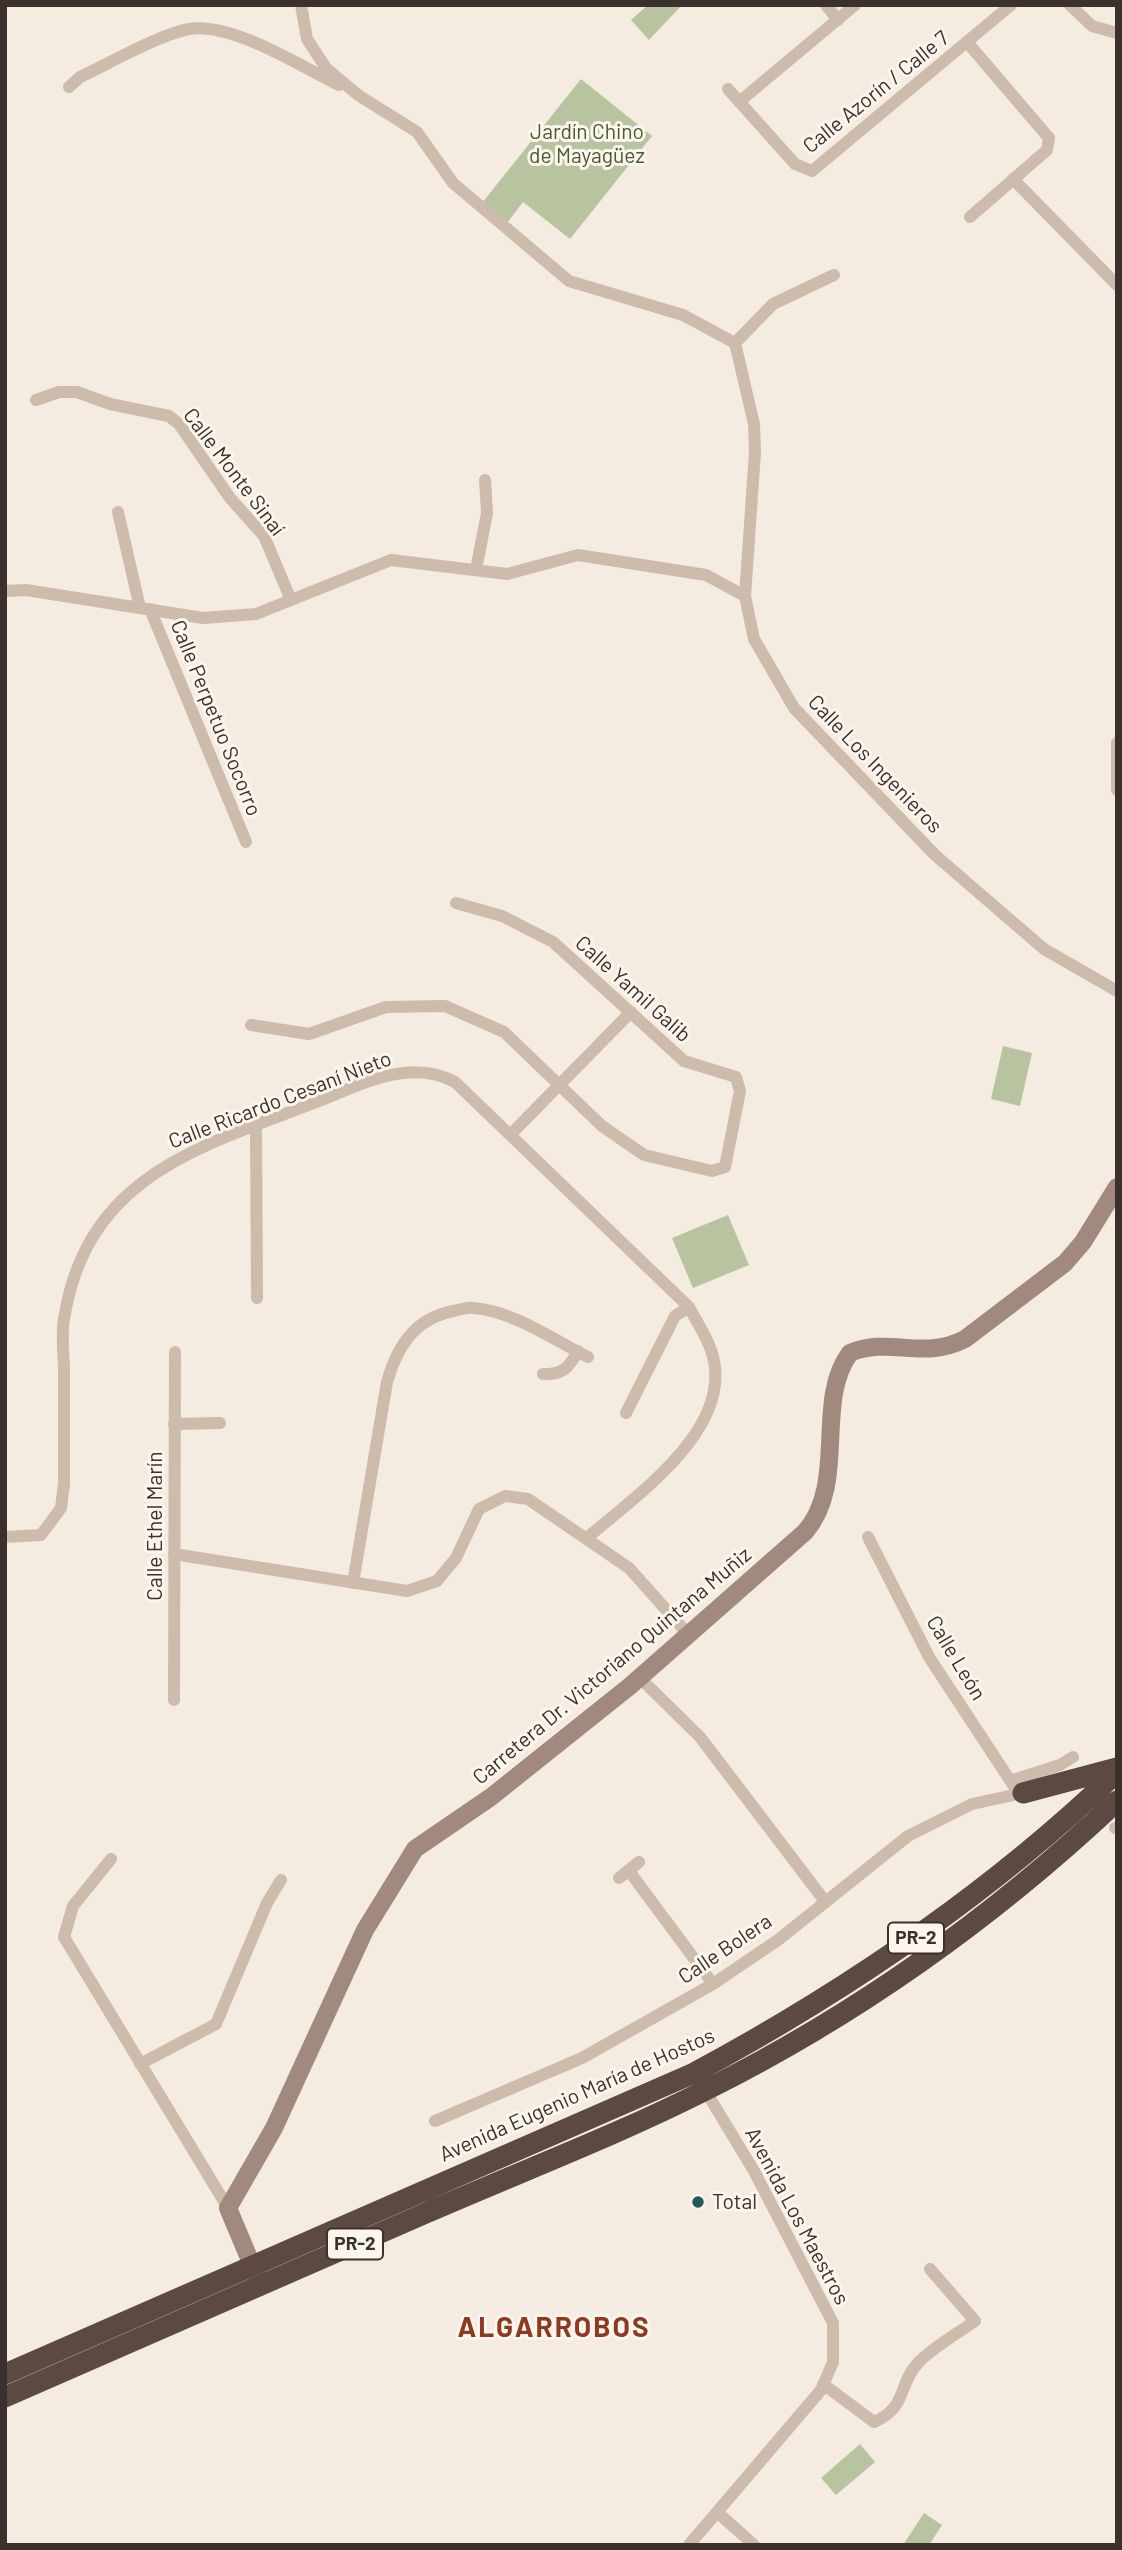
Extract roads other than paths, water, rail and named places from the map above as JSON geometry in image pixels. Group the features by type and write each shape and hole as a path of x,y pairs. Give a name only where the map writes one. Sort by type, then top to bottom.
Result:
{"highway":[{"path":"1018,1789 1117,1770"},
{"name":"Avenida Eugenio María de Hostos","path":"5,2396 261,2286 700,2082 779,2026 893,1955 995,1879 1065,1820 1117,1770"},
{"path":"1018,1789 1060,1795 1067,1803 1065,1820"},
{"name":"Avenida Eugenio María de Hostos","path":"5,2374 252,2266 774,2054 909,1970 1035,1875 1117,1801"},
{"path":"1035,1875 1068,1856 1098,1831 1116,1823"}],"street":[{"path":"301,5 303,27 314,54 358,95"},
{"path":"826,5 838,19"},
{"path":"740,102 855,5"},
{"name":"Calle Azorín / Calle 7","path":"728,89 795,164 812,171 1010,5"},
{"path":"1070,5 1092,26 1117,33"},
{"path":"69,87 80,77 180,31 206,28 235,36 281,55 358,95 417,131 453,183 569,281 683,314 735,343 773,304 834,275"},
{"path":"967,42 1049,138 1047,150 970,217"},
{"path":"1013,180 1117,285"},
{"name":"Calle Los Ingenieros","path":"735,343 754,424 755,443 745,596 754,639 794,708 935,855 1044,949 1117,991"},
{"name":"Calle Monte Sinaí","path":"36,400 59,392 77,392 110,404 169,415 230,498 264,536 291,600"},
{"path":"476,570 488,513 485,480"},
{"name":"Calle Perpetuo Socorro","path":"118,512 145,609 246,842"},
{"path":"5,591 26,590 202,618 256,614 391,560 507,574 578,555 706,575 745,596"},
{"path":"1117,743 1117,790"},
{"name":"Calle Yamil Galib","path":"456,903 502,916 553,942 684,1061 736,1077 740,1091 725,1167 712,1171 644,1155 602,1126 560,1084"},
{"path":"256,1026 309,1034 386,1007 445,1006 504,1032 560,1084"},
{"path":"511,1134 631,1012"},
{"name":"Calle Ricardo Cesaní Nieto","path":"5,1537 41,1535 61,1508 64,1484 63,1321 73,1280 87,1248 110,1212 137,1184 188,1152 381,1078 423,1070 455,1082 689,1307 712,1352 714,1382 707,1415 680,1456 587,1538"},
{"path":"256,1125 257,1298"},
{"name":"Carretera Dr. Victoriano Quintana Muñiz","path":"228,2208 274,2128 365,1930 415,1849 491,1797 639,1678 687,1633 756,1577 816,1519 822,1507 832,1445 839,1376 850,1353 872,1345 926,1351 948,1347 965,1339 1065,1263 1083,1242 1117,1187"},
{"path":"353,1583 387,1382 395,1354 411,1331 439,1314 473,1307 509,1318 583,1354 565,1370 543,1374"},
{"path":"626,1413 675,1317 689,1307"},
{"name":"Calle Ethel Marín","path":"174,1700 175,1352"},
{"path":"633,1401 648,1403"},
{"path":"174,1424 220,1423"},
{"path":"174,1554 407,1591 437,1581 456,1558 479,1509 505,1496 528,1499 629,1568 687,1633"},
{"name":"Calle León","path":"868,1537 929,1657 1018,1789"},
{"path":"639,1678 700,1737 824,1900"},
{"name":"Calle Bolera","path":"435,2121 582,2057 713,1984 778,1940 824,1900 908,1836 972,1804 1018,1789 1073,1757"},
{"path":"111,1859 74,1906 64,1937 228,2208 261,2286"},
{"path":"629,1870 713,1984"},
{"path":"140,2064 216,2024 267,1903 281,1880"},
{"name":"Avenida Los Maestros","path":"689,2545 823,2384 833,2361 833,2323 754,2171 700,2082"},
{"path":"823,2384 874,2422 888,2416 898,2404 916,2364 975,2321 930,2269"},
{"path":"717,2512 754,2545"}],"place":[{"name":"Total","path":"698,2202"}],"district":[{"name":"ALGARROBOS","path":"554,2328"}],"park label":[{"name":"Jardín Chino de Mayagüez","path":"587,144"}]}
